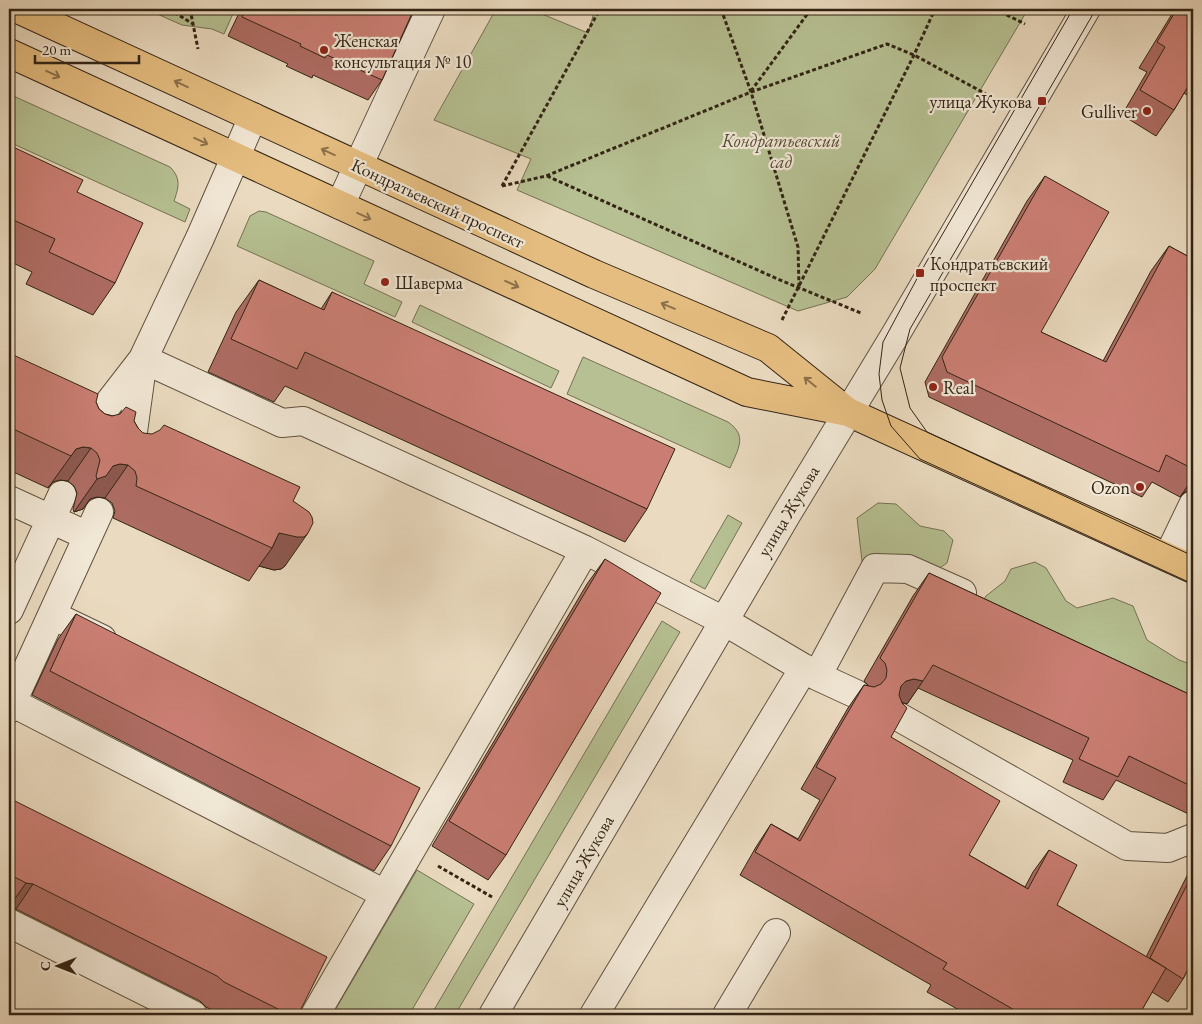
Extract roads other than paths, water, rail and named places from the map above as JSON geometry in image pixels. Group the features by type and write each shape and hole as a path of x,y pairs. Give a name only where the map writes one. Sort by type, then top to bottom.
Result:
{"main road":[{"name":"Кондратьевский проспект","path":"18,9 594,274 768,348 848,412"},
{"name":"Кондратьевский проспект","path":"9,54 746,392 848,412 1193,569"}],"street":[{"path":"340,205 431,9"},
{"name":"улица Жукова","path":"493,1015 1086,9"},
{"path":"89,434 95,421 143,359 200,238 253,117"},
{"path":"126,451 132,439 143,359"},
{"path":"143,359 282,423 303,421 585,550 724,622 810,672 856,694"},
{"path":"9,610 62,495"},
{"path":"9,500 88,536"},
{"path":"1168,557 1193,505"},
{"path":"99,512 10,704 385,894"},
{"path":"315,1015 328,973 385,894 411,851 428,800 585,550"},
{"path":"594,1015 875,568 908,569 988,604"},
{"path":"52,614 124,650"},
{"path":"899,717 1127,846 1168,848 1193,838"},
{"path":"9,923 193,1015"},
{"path":"727,1015 776,933"}],"tram line":[{"path":"1073,9 920,273 883,342 879,374 882,400 891,426 920,459 1193,584"},
{"path":"1096,9 910,329 900,368 910,408 927,432 1193,556"}],"place":[{"name":"Женская консультация № 10","path":"324,50"},
{"name":"улица Жукова","path":"1042,101"},
{"name":"Gulliver","path":"1147,111"},
{"name":"Кондратьевский проспект","path":"920,273"},
{"name":"Шаверма","path":"385,282"},
{"name":"Real","path":"933,387"},
{"name":"Ozon","path":"1140,487"}],"park label":[{"name":"Кондратьевский сад","path":"781,150"}]}
